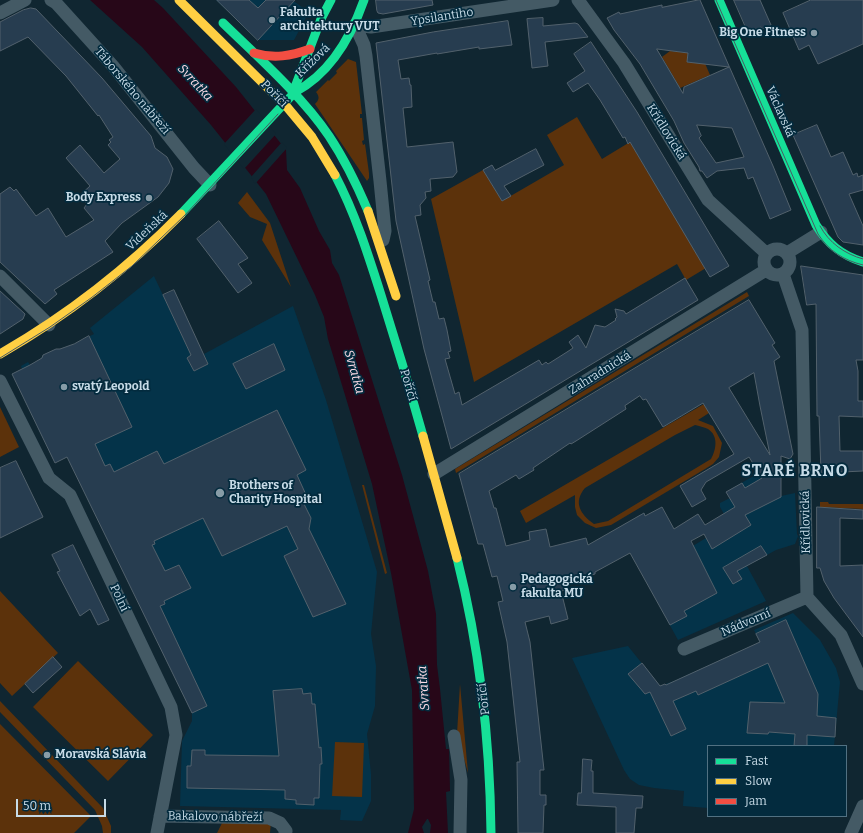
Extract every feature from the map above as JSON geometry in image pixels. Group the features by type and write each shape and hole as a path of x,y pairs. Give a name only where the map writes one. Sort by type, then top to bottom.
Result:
{"main road":[{"name":"Poříčí","path":"179,0 322,127 344,160 365,203 382,248 398,301"},
{"name":"Křížová","path":"290,97 321,19 331,0"},
{"name":"Křížová","path":"290,97 331,64 343,48 355,25 364,0"},
{"name":"Václavská","path":"718,0 805,200 821,232 827,241 839,252 863,262"},
{"name":"Poříčí","path":"215,16 254,53 290,97 303,126 318,147 352,210 367,252 405,373 434,474 464,588 476,644 483,690 489,748 491,833"},
{"path":"254,53 266,57 281,57 295,55 310,49"},
{"name":"Vídeňská","path":"0,354 49,325 90,296 130,263 184,212 290,97"}],"street":[{"path":"0,13 26,0"},
{"name":"Táborského nábřeží","path":"51,0 56,3 113,66 194,168 210,185"},
{"name":"Ypsilantiho","path":"355,25 374,27 553,0"},
{"name":"Křídlovická","path":"578,0 624,63 708,200 767,254"},
{"name":"Poříčí","path":"355,25 364,45 366,56 385,231 382,248"},
{"path":"787,253 821,232"},
{"path":"779,249 787,253 790,265 786,272 775,276 766,270 764,262 770,251 779,249"},
{"name":"Zahradnická","path":"434,474 766,270"},
{"name":"Křídlovická","path":"783,274 802,330 808,597"},
{"path":"0,276 49,325"},
{"name":"Polní","path":"0,381 49,478 70,495 171,707 176,735 157,833"},
{"path":"808,597 841,635 863,684"},
{"name":"Nádvorní","path":"684,649 808,597"},
{"path":"454,736 461,780 460,833"},
{"path":"851,833 863,806"},
{"name":"Bakalovo nábřeží","path":"160,816 269,818 280,823 286,830 285,833"}],"shaded area":[{"name":"Fakulta architektury VUT","path":"216,0 292,0 309,12 294,40 258,40"},
{"path":"670,51 688,53 687,62 694,63 695,54 701,54 710,75 680,88 662,57"},
{"path":"348,59 356,62 362,114 360,114 360,118 362,118 364,140 362,141 363,145 365,144 369,173 369,178 367,181 315,104 318,98 316,92 337,73 336,71"},
{"path":"577,117 602,159 630,142 706,268 686,280 677,264 474,382 431,199 483,170 502,201 564,165 547,135"},
{"path":"247,192 270,223 291,287 262,240 267,224 250,217 238,203"},
{"name":"Brothers of Charity Hospital","path":"154,276 191,355 187,358 194,371 208,364 204,354 293,306 326,400 377,572 371,634 376,666 375,706 367,734 371,774 371,801 362,821 340,820 341,810 180,806 182,741 192,721 192,713 67,457 57,462 54,461 12,374 22,369 21,366 28,362 30,365 40,360 43,355 56,349 62,349 64,347 64,349 94,334 90,328"},
{"path":"747,292 749,296 456,473 455,469"},
{"path":"704,404 709,413 698,420 713,426 722,443 719,457 713,464 611,525 596,528 585,523 577,515 575,495 526,523 520,511","holes":["695,425 708,429 714,435 716,443 711,459 608,521 594,524 585,516 579,503 579,498 585,488 675,435"]},
{"path":"0,407 19,447 0,457"},
{"path":"781,460 781,496 795,493 798,536 795,544 776,550 747,566 766,601 678,640 643,576 711,535 724,514 720,507 720,503 730,498 726,492"},
{"path":"362,485 364,485 387,573 385,574"},
{"path":"820,502 828,502 829,504 863,504 863,509 820,507"},
{"path":"0,591 58,653 12,696 0,683"},
{"path":"793,613 820,640 836,668 840,682 834,745 707,745 707,808 683,806 684,791 639,785 630,779 624,770 572,658 628,646 660,686 760,642 754,630"},
{"path":"78,661 153,735 108,781 33,707"},
{"path":"460,684 468,773 457,734"},
{"name":"Moravská Slávia","path":"0,701 103,808 111,826 111,833 103,833 102,826 95,810 0,712"},
{"path":"0,724 91,816 74,833 0,833"},
{"path":"335,742 364,743 362,797 332,796"},
{"path":"224,819 271,822 270,833 217,833"}],"water":[{"name":"Svratka","path":"90,0 154,0 163,8 236,87 286,150 287,170 300,188 319,231 330,250 332,263 339,275 402,475 428,571 436,614 437,665 446,749 449,749 450,791 446,792 448,833 430,833 431,825 427,819 422,827 424,833 408,833 414,809 412,690 391,573 372,484 328,339 324,317 315,295 266,194 211,125 142,47"}],"pier":[{"path":"256,109 276,134 244,169 224,144"},
{"path":"282,142 287,148 255,184 251,177"}],"building":[{"path":"217,0 249,0 258,8 266,0 295,0 258,40"},
{"path":"376,0 432,0 433,5 383,14 378,13 377,11"},
{"path":"700,0 791,210 770,219 753,177 748,179 744,168 717,171 707,178 702,171 700,171 684,143 674,121 640,64 614,30 607,18 619,12 620,14 662,5 662,7","holes":["657,49 688,53 687,62 729,67 684,87 683,93","697,125 732,128 744,157 716,163 699,138 701,136"]},
{"path":"734,0 760,0 771,25 762,29 761,27 748,32"},
{"name":"Big One Fitness","path":"811,0 863,0 863,44 818,64 809,45 799,50 783,13"},
{"path":"31,8 36,9 102,78 151,136 155,148 167,157 173,169 169,183 158,197 122,223 105,241 113,252 54,290 57,294 45,304 0,262 0,194 10,187 14,191 16,189 36,216 48,208 66,237 94,220 84,208 87,204 79,196 90,186 66,158 80,145 104,173 120,159 108,145 111,142 109,140 113,137 99,115 98,116 66,76 28,37 0,51 0,22 23,10"},
{"path":"543,18 543,26 578,24 588,37 545,42 548,66 532,68 527,19"},
{"path":"508,21 512,45 479,49 479,47 398,60 401,79 409,78 411,85 412,107 403,108 407,147 453,142 457,172 453,177 430,179 431,191 425,192 426,198 420,205 421,215 415,216 430,280 428,281 433,302 435,302 439,319 444,318 447,330 451,351 448,352 450,358 445,359 455,394 459,392 462,405 539,360 542,365 546,362 548,364 573,348 569,342 578,335 586,348 595,325 605,327 616,320 615,319 617,317 615,309 624,311 626,314 685,278 698,300 451,449 424,349 396,221 376,43 433,32"},
{"path":"591,42 637,112 729,266 710,277 630,142 628,144 625,137 623,138 588,83 573,92 567,83 585,71 574,54"},
{"path":"817,125 831,157 843,152 853,175 857,173 858,177 863,175 863,190 849,194 863,226 863,245 843,242 838,237 793,135"},
{"path":"536,149 544,165 504,186 511,196 502,201 483,170 492,165 495,170"},
{"path":"219,221 248,258 238,264 252,283 238,293 197,239"},
{"path":"801,266 863,275 863,360 856,360 858,371 858,401 863,401 863,417 839,416 840,451 863,451 863,471 821,473 819,416 817,416 816,304 807,305"},
{"path":"174,290 208,364 194,371 187,358 191,355 163,295"},
{"path":"0,291 25,314 23,319 0,334"},
{"path":"749,300 775,343 772,345 780,357 774,361 793,454 790,459 781,456 781,497 745,515 751,525 712,549 704,534 691,541 717,593 684,611 687,616 670,625 630,553 595,572 595,574 564,582 566,590 561,591 568,619 551,624 549,616 525,622 530,642 544,770 540,770 540,795 546,795 546,805 544,805 543,833 518,833 517,762 520,762 507,642 498,602 503,601 497,576 492,577 483,544 478,544 459,474","holes":["754,373 760,406 770,455 729,388","640,396 643,400 646,399 663,427 703,403 734,454 680,486 692,507 706,499 701,490 706,482 749,457 762,478 745,488 742,483 726,492 735,507 705,525 698,514 674,529 662,507 645,516 644,513 588,545 586,538 550,547 546,529 529,532 530,540 506,546 496,508 494,508 489,491 516,475 519,479 534,470 533,468 570,443 571,444 576,441 626,409 625,406"]},
{"path":"89,336 132,427 95,444 105,466 110,464 114,472 157,451 164,464 277,410 306,470 297,475 307,497 302,500 311,518 309,529 346,604 313,617 284,556 298,549 287,526 222,556 203,518 154,541 155,544 152,545 165,571 179,565 191,588 164,601 165,604 160,606 207,706 192,713 67,457 55,463 12,374 42,358 43,355 56,349 74,344"},
{"path":"274,344 285,370 246,389 233,364"},
{"path":"16,461 43,517 0,538 0,468"},
{"path":"817,507 863,510 863,519 840,518 840,566 863,565 863,637 834,598 824,581 820,568 817,568"},
{"path":"73,545 109,620 98,625 90,609 80,616 57,572 60,571 52,555"},
{"path":"761,546 767,555 737,571 742,579 733,584 723,568"},
{"path":"786,620 818,694 817,716 836,718 835,737 807,735 807,745 794,745 795,734 769,732 768,734 747,733 750,702 785,703 768,663 698,695 696,691 673,701 686,729 671,736 650,692 645,694 628,674 642,663 660,686 666,685 760,642 756,634"},
{"path":"53,657 62,667 33,693 25,684"},
{"path":"302,689 303,694 311,693 312,704 315,704 319,748 321,747 322,764 320,764 319,798 314,798 314,805 296,804 296,800 285,799 285,790 187,788 187,766 191,766 192,750 205,750 205,755 279,756 273,691"},
{"path":"583,759 592,760 591,771 593,771 593,793 643,796 642,808 636,808 634,833 616,833 616,807 577,805 578,793 581,793"}],"tram line":[{"path":"716,0 818,234 822,240 837,254 863,265"},
{"path":"0,358 50,327 91,298 132,266 185,215 278,114"},
{"path":"820,226 828,238 838,247 856,257 863,259"}],"traffic: fast":[{"path":"295,92 295,87 321,19 331,0"},
{"path":"181,214 295,92 319,75 329,64 346,40 364,0"},
{"path":"719,0 816,225 825,238 836,248 848,256 863,262"},
{"path":"223,23 279,77 318,121 335,145 355,182 368,211"},
{"path":"335,175 349,204 366,249 423,436"},
{"path":"457,558 478,660 486,729 491,833"}],"traffic: slow":[{"path":"179,0 287,107 312,137 335,175"},
{"path":"368,211 396,296"},
{"path":"0,354 49,324 117,273 181,214"},
{"path":"423,436 457,558"}],"traffic: jam":[{"path":"254,53 269,56 282,56 310,49"}],"place":[{"name":"Fakulta architektury VUT","path":"272,20"},
{"name":"Big One Fitness","path":"814,33"},
{"name":"Body Express","path":"149,198"},
{"name":"svatý Leopold","path":"64,387"},
{"name":"Brothers of Charity Hospital","path":"220,493"},
{"name":"Pedagogická fakulta MU","path":"513,587"},
{"name":"Moravská Slávia","path":"47,755"}],"district":[{"name":"STARÉ BRNO","path":"795,472"}]}
